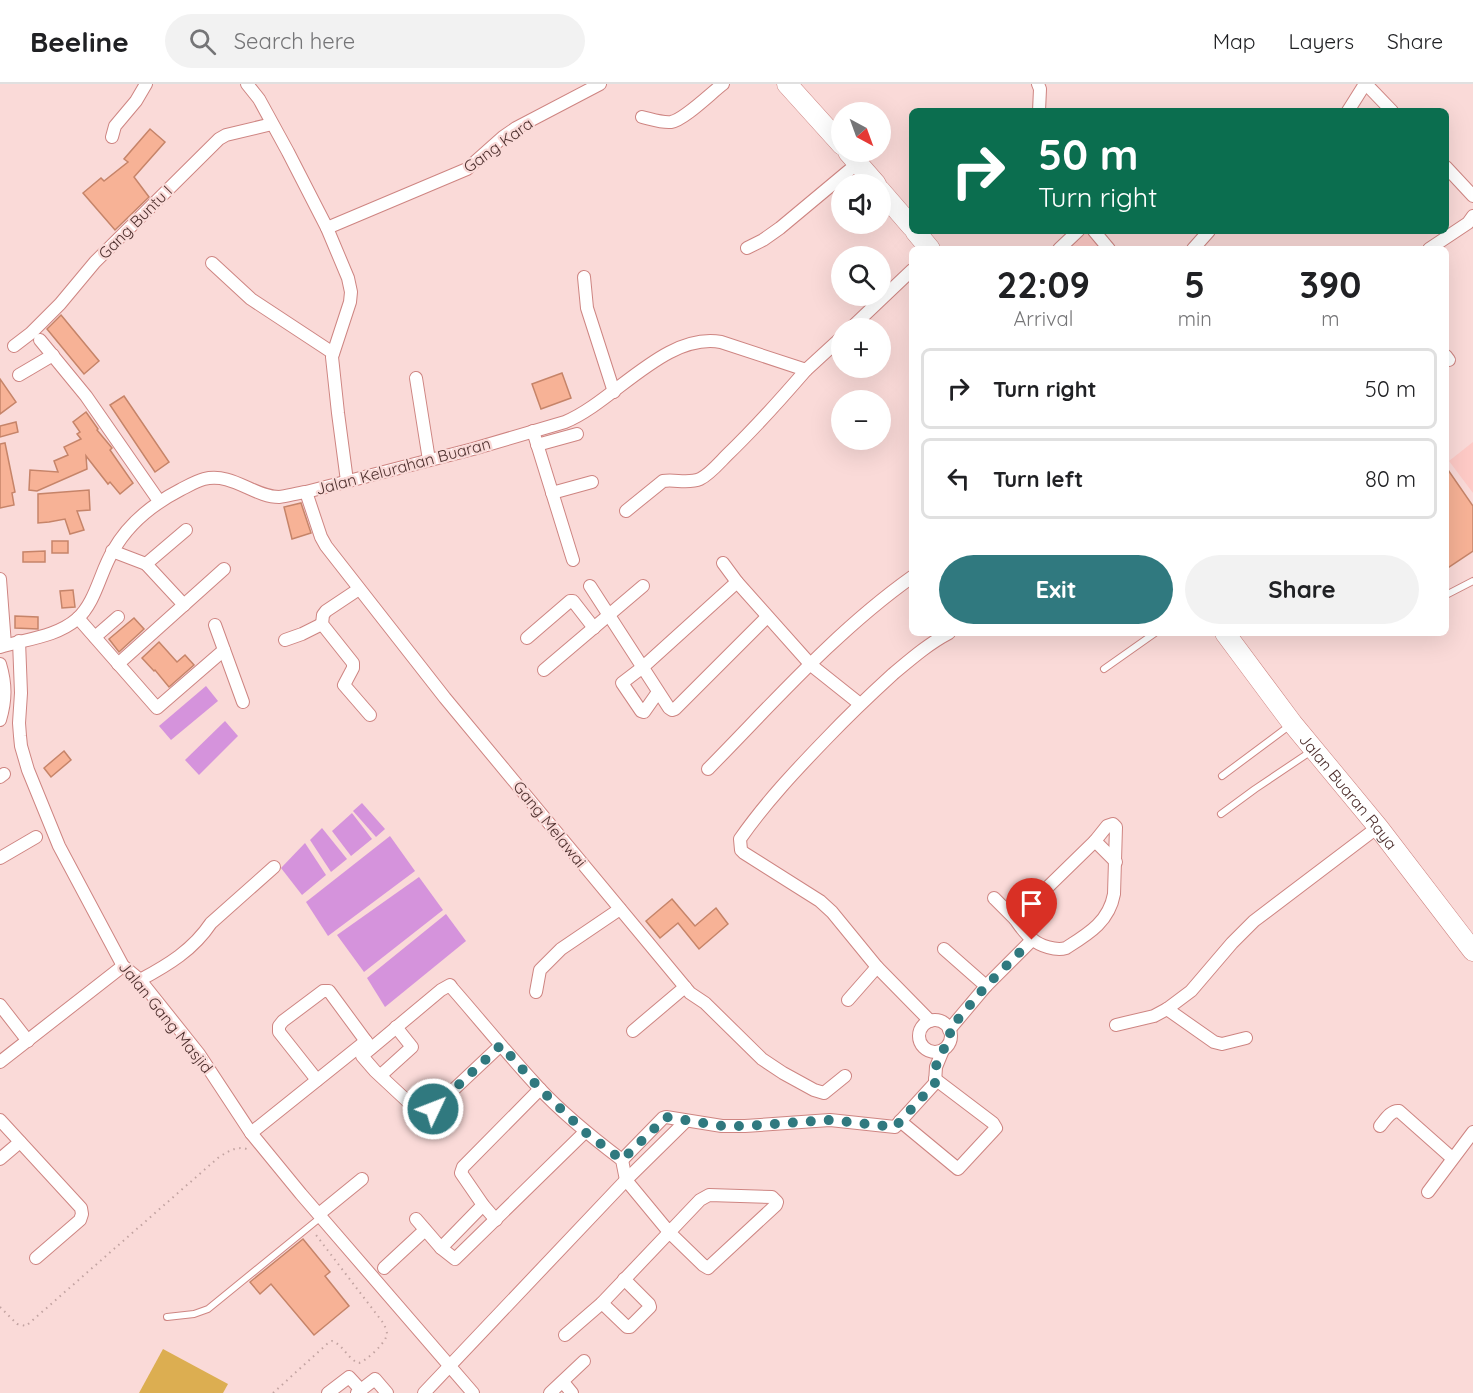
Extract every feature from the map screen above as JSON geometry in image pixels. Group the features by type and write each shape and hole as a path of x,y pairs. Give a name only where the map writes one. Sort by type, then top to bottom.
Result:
{"main road":[{"path":"787,84 831,133"},
{"path":"857,162 867,174"},
{"path":"891,203 909,224"},
{"path":"918,234 928,246"},
{"name":"Jalan Buaran Raya","path":"1226,636 1313,750 1378,827 1473,951"}],"street":[{"path":"112,137 115,126 136,101 146,84"},
{"path":"248,84 259,99 288,152 327,228 348,278 351,292 350,302 332,357 347,482"},
{"name":"Gang Kara","path":"327,228 467,169 516,128 600,84"},
{"path":"642,117 662,122 680,119 723,84"},
{"path":"1038,84 1039,108"},
{"path":"1350,108 1366,84 1389,108"},
{"name":"Gang Buntu I","path":"14,346 53,311 95,262 219,139 226,135 272,124"},
{"path":"747,248 780,228 848,162"},
{"path":"1449,170 1473,195"},
{"path":"1434,246 1468,223 1473,216"},
{"path":"1062,246 1075,234"},
{"path":"1096,234 1106,246"},
{"path":"1196,246 1206,234"},
{"path":"212,263 251,299 333,353"},
{"path":"862,318 909,273"},
{"path":"584,277 587,308 614,392"},
{"path":"40,340 86,396 159,501"},
{"name":"Jalan Kelurahan Buaran","path":"3,646 59,631 78,618 88,606 112,551 126,531 159,501 204,479 215,477 227,479 278,497 347,482 429,460 579,416 654,361 674,350 711,340 806,370"},
{"path":"626,511 663,482 669,480 690,482 710,472 806,370 831,347"},
{"path":"19,375 53,355"},
{"path":"416,378 429,460"},
{"path":"533,431 573,560"},
{"path":"537,445 577,434"},
{"path":"552,493 592,482"},
{"name":"Gang Melawai","path":"306,492 326,546 445,698 685,987 723,1020 762,1059 783,1073 824,1093 845,1076"},
{"path":"146,564 186,530"},
{"path":"112,551 146,564 184,605"},
{"path":"723,563 736,582 811,664 860,704"},
{"path":"118,664 224,569"},
{"path":"0,579 3,646"},
{"path":"708,769 858,619 909,579"},
{"path":"658,692 644,712 622,684 736,582"},
{"path":"590,585 658,692 672,710 767,616"},
{"path":"544,670 643,586"},
{"path":"359,589 326,611 322,624 353,663 353,668 344,685 370,716"},
{"path":"527,638 570,601 573,601 594,628"},
{"path":"95,637 118,616"},
{"path":"78,618 157,708 224,650"},
{"path":"285,640 322,624"},
{"path":"215,625 243,702"},
{"path":"930,1022 878,967 832,912 820,901 744,854 740,846 740,839 758,813 860,704 931,643 944,636"},
{"name":"Jalan Gang Masjid","path":"19,641 21,693 19,723 21,746 28,770 59,846 123,966 140,980 199,1054 251,1133 473,1393"},
{"path":"0,664 5,696 0,720"},
{"path":"994,898 1032,940 1062,950 1070,946 1102,922 1112,904 1116,862 1115,825 1107,826 1095,841 1015,920"},
{"path":"1116,1025 1154,1016 1167,1009 1197,986 1232,943 1254,921 1378,827"},
{"path":"0,858 36,837"},
{"path":"1095,841 1116,862"},
{"path":"140,980 187,951 204,935 211,923 274,867"},
{"path":"536,992 540,970 561,949 620,909"},
{"path":"949,1030 986,986 1032,940"},
{"path":"944,949 986,986"},
{"path":"0,1062 123,966"},
{"path":"848,1000 878,967"},
{"path":"251,1133 317,1080 396,1027 441,990 450,986 540,1089 585,1132 622,1160 626,1180 669,1232 708,1268 777,1202 772,1197 705,1196 669,1232 602,1303 565,1335"},
{"path":"633,1031 685,987"},
{"path":"317,1080 279,1032 279,1026 323,991 327,990 368,1044"},
{"path":"0,1005 28,1041"},
{"path":"1167,1009 1214,1042 1222,1044 1246,1038"},
{"path":"622,1160 663,1118 669,1117 722,1126 830,1120 895,1127 935,1083 936,1066 950,1041 949,1030 942,1022 930,1022 922,1027 919,1032 920,1043 923,1047 927,1051 943,1050"},
{"path":"381,1075 411,1047 396,1027"},
{"path":"368,1044 362,1058 419,1112 427,1113 501,1045"},
{"path":"900,1121 958,1169 996,1128 993,1123 935,1079"},
{"path":"496,1220 463,1177 461,1173 463,1167 540,1089"},
{"path":"1380,1126 1392,1113 1399,1111 1452,1158"},
{"path":"0,1120 81,1208 80,1220 36,1258"},
{"path":"424,1393 626,1180 686,1121"},
{"path":"416,1219 441,1248 455,1259 585,1132"},
{"path":"1428,1192 1473,1132"},
{"path":"0,1159 20,1142"},
{"path":"320,1216 362,1179"},
{"path":"441,1248 483,1204"},
{"path":"384,1268 425,1230"},
{"path":"602,1303 627,1327 630,1327 650,1307 624,1279"},
{"path":"550,1393 584,1360"},
{"path":"328,1393 348,1377 359,1391 375,1379 387,1393"},
{"path":"563,1382 572,1393"}],"lane":[{"path":"1449,593 1473,581"},
{"path":"1104,669 1151,636"},
{"path":"1222,776 1292,723"},
{"path":"1221,814 1313,750"},
{"path":"167,1317 194,1314 208,1309 320,1216"}],"path":[{"path":"0,1307 17,1324 26,1326 219,1157 234,1148 250,1150"},
{"path":"273,1393 332,1341 338,1343 353,1361 359,1363 368,1358 387,1336 384,1324 310,1226"}],"shaded area":[{"path":"1074,234 1090,234 1100,246 1060,246"},
{"path":"1473,442 1473,493 1449,461"},
{"path":"206,686 218,701 171,740 159,726"},
{"path":"225,721 238,736 199,775 185,760"},
{"path":"362,803 385,829 376,837 353,811"},
{"path":"352,813 372,839 351,856 332,831"},
{"path":"322,828 347,859 331,872 310,840"},
{"path":"390,836 415,871 328,936 306,902"},
{"path":"305,843 326,875 302,895 281,868"},
{"path":"419,877 443,910 364,972 337,935"},
{"path":"446,914 466,941 385,1007 367,978"},
{"path":"163,1349 228,1384 223,1393 139,1393"}],"building":[{"path":"150,129 165,142 134,177 149,197 115,230 83,193 101,178 104,181 128,162 124,159"},
{"path":"61,315 99,361 84,374 47,329"},
{"path":"562,373 571,398 541,409 532,384"},
{"path":"0,379 16,402 0,414"},
{"path":"124,396 169,462 155,472 110,405"},
{"path":"86,412 112,448 110,450 133,483 120,494 110,482 108,484 86,456 87,469 37,491 29,490 30,470 58,472 54,461 68,455 64,447 81,439 77,434 80,432 73,422"},
{"path":"16,422 18,432 0,437 0,426"},
{"path":"5,443 15,492 12,493 14,505 0,508 0,444"},
{"path":"1449,471 1473,506 1473,551 1449,567"},
{"path":"89,490 90,510 77,511 84,530 70,534 65,519 38,523 38,494"},
{"path":"301,503 311,533 292,539 284,507"},
{"path":"52,541 68,541 68,553 52,553"},
{"path":"45,551 45,562 23,562 23,552"},
{"path":"73,590 75,607 62,608 60,591"},
{"path":"15,616 38,617 38,629 15,628"},
{"path":"134,618 144,629 119,652 109,639"},
{"path":"159,642 177,662 185,655 194,665 169,687 142,658"},
{"path":"64,751 71,760 51,777 44,768"},
{"path":"672,899 695,926 716,908 728,924 699,949 678,923 660,938 646,921"},
{"path":"303,1239 330,1272 325,1276 349,1306 314,1335 271,1284 260,1294 250,1282"}],"route":[{"path":"433,1109 501,1045 540,1089 585,1132 622,1160 666,1117 722,1126 830,1120 895,1127 935,1083 936,1066 950,1041 949,1030 986,986 1032,940"}]}
